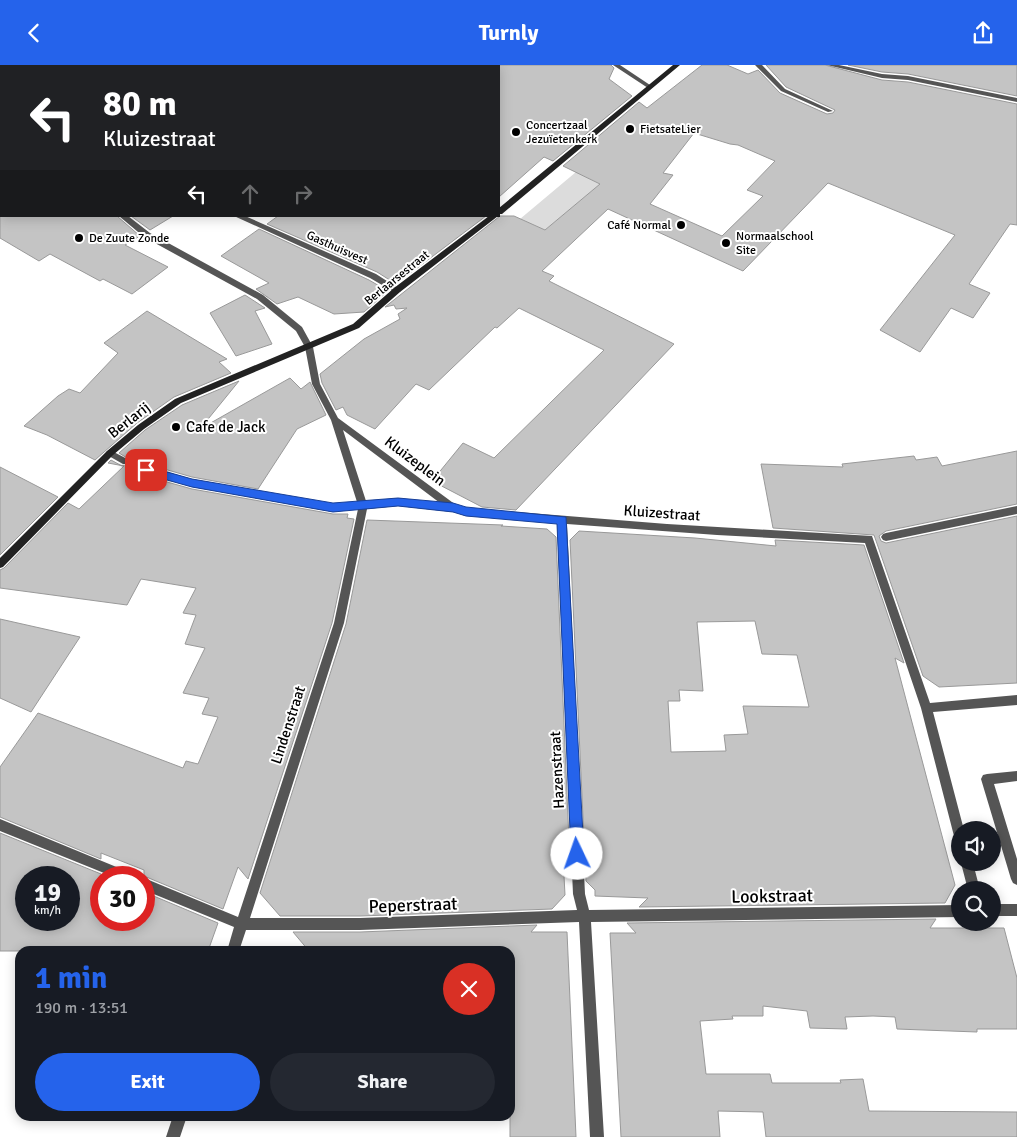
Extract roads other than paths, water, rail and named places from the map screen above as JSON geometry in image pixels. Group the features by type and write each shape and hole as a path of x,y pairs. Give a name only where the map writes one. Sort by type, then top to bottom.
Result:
{"street":[{"path":"616,65 650,87"},
{"path":"500,211 677,65"},
{"path":"758,65 783,90 830,111"},
{"path":"830,65 882,76 908,78 1017,100"},
{"path":"124,217 147,235 260,297 299,329 309,347"},
{"name":"Gasthuisvest","path":"240,217 374,276 397,290"},
{"name":"Berlaarsestraat","path":"309,347 356,326 397,290 493,217"},
{"name":"Kluizeplein","path":"309,347 316,384 335,420 363,506 398,502 453,507"},
{"name":"Berlarij","path":"0,564 110,453 141,427 178,401 309,347"},
{"name":"Kluizeplein","path":"335,420 453,507"},
{"path":"110,453 126,462"},
{"path":"146,470 192,483 333,507 363,506"},
{"name":"Lindenstraat","path":"234,946 338,623 363,506"},
{"name":"Kluizestraat","path":"453,507 466,512 750,535 869,539 926,708"},
{"path":"886,537 1017,510"},
{"name":"Hazenstraat","path":"562,520 579,894 585,916 597,1137"},
{"path":"956,821 926,708 1017,700"},
{"path":"1017,776 987,779 1017,879"},
{"path":"0,825 100,866"},
{"path":"155,889 241,924"},
{"path":"1001,910 1017,910"},
{"name":"Lookstraat","path":"585,916 951,911"},
{"name":"Peperstraat","path":"241,924 360,924 585,916"},
{"path":"173,1137 178,1121"}],"tunnel":[{"path":"126,462 146,470"}],"place":[{"name":"FietsateLier","path":"630,129"},
{"name":"Concertzaal Jezuïetenkerk","path":"516,132"},
{"name":"Café Normal","path":"681,225"},
{"name":"De Zuute Zonde","path":"79,238"},
{"name":"Normaalschool Site","path":"726,243"},
{"name":"Cafe de Jack","path":"176,427"}]}
